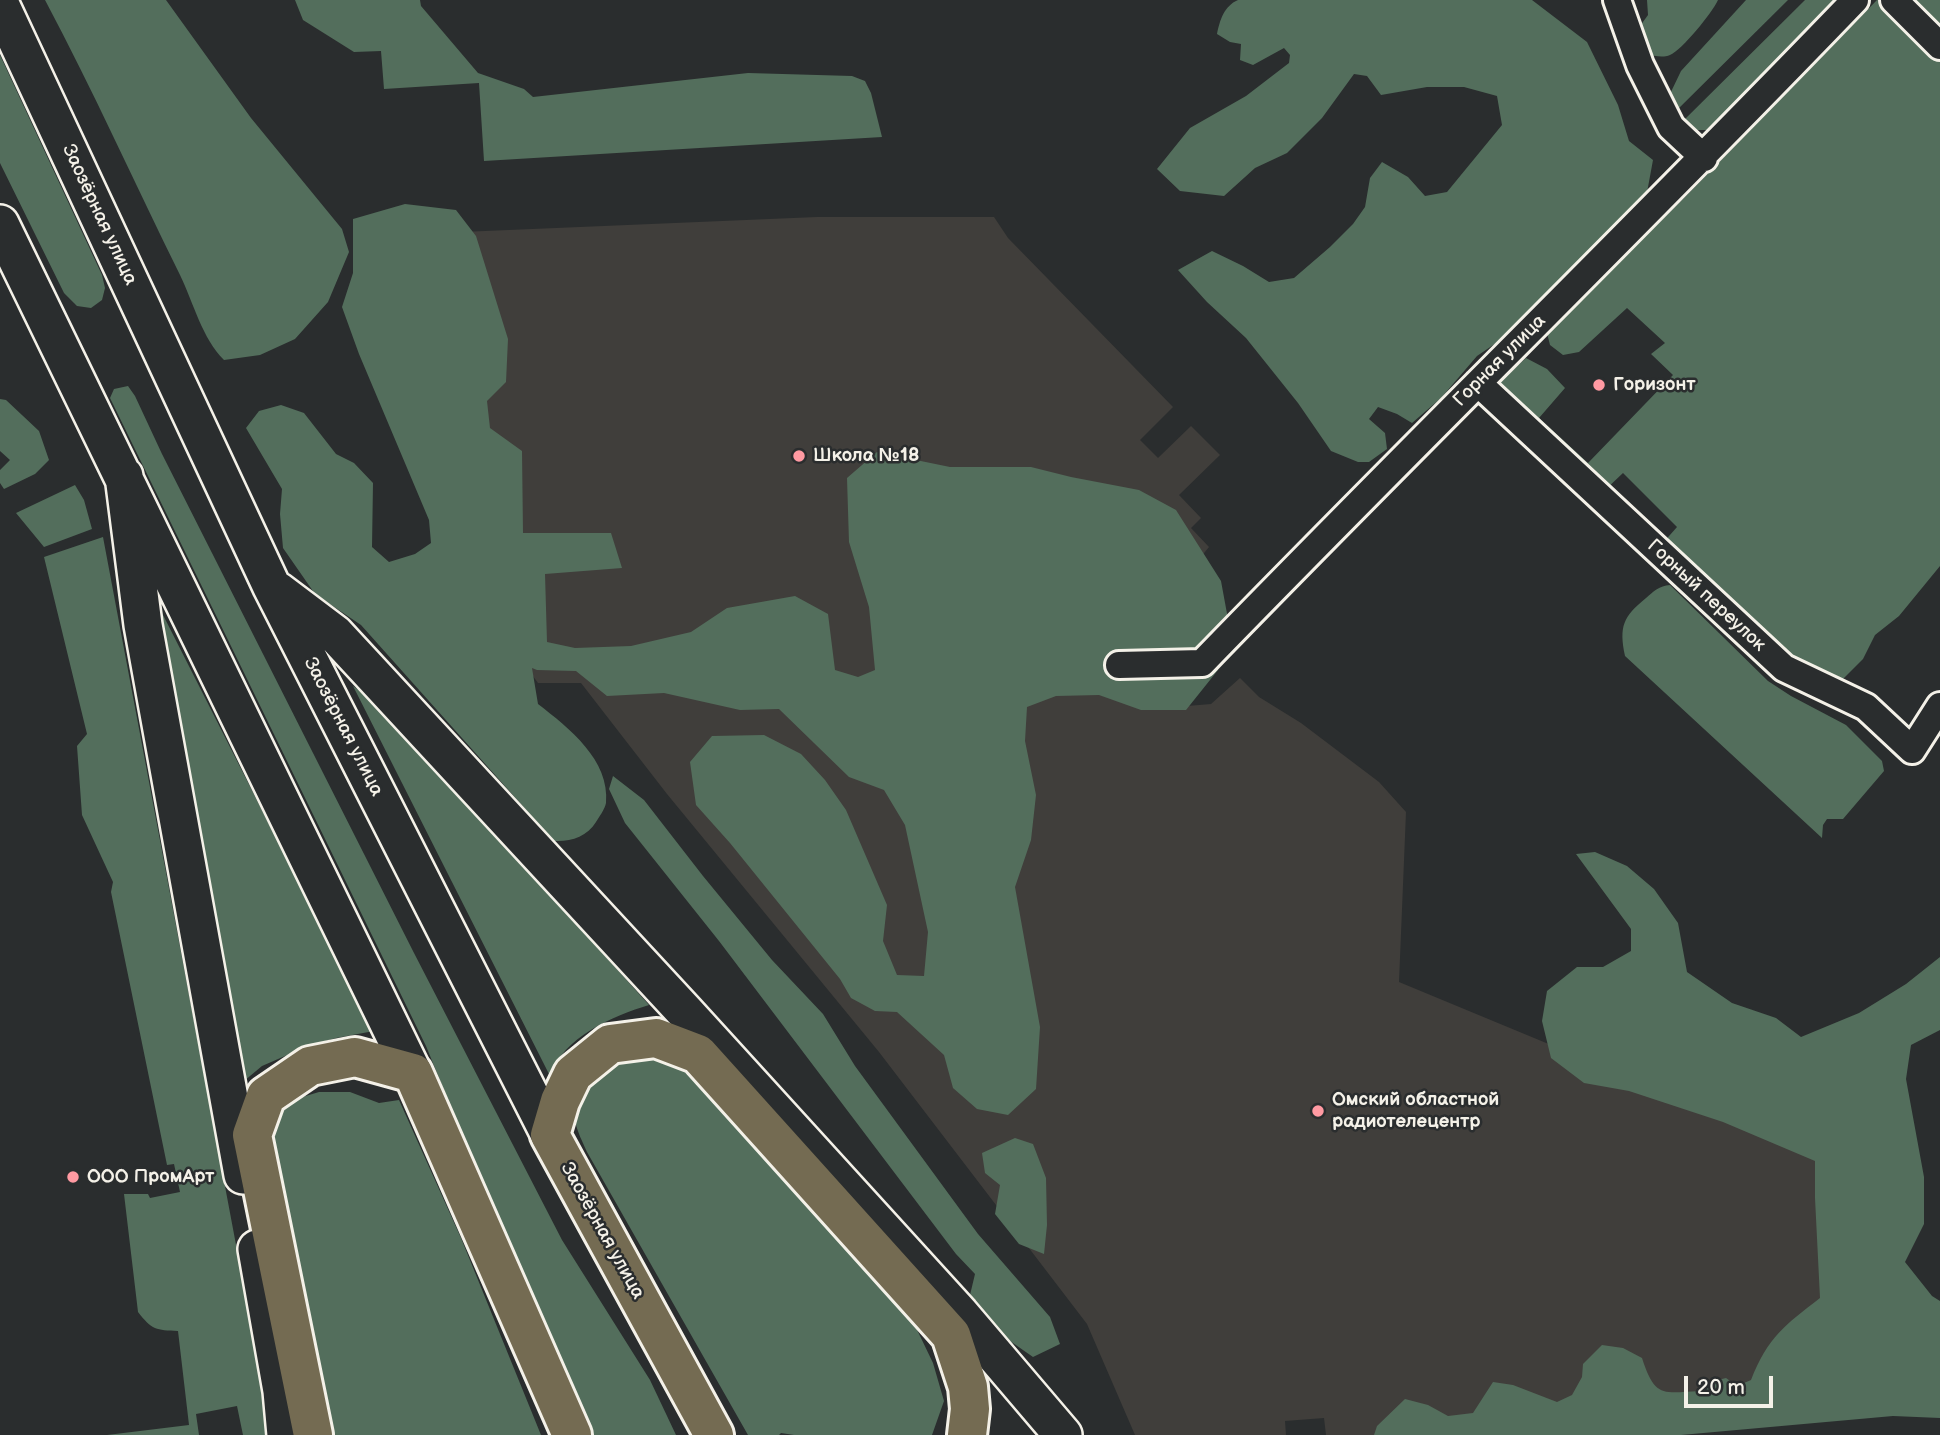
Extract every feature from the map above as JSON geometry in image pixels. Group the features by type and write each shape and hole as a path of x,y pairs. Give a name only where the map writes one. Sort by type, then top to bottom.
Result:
{"main road":[{"name":"Заозёрная улица","path":"0,4 272,587 550,1135 715,1435"},
{"path":"0,224 413,1073 572,1435"},
{"path":"124,476 143,625 282,1391 286,1435"},
{"path":"272,587 335,634 995,1353 1063,1435"},
{"path":"550,1135 560,1101 573,1074 610,1044 656,1038 698,1054 951,1335 968,1387 970,1409 967,1435"},
{"path":"313,1435 251,1135 266,1096 310,1066 355,1057 413,1073"}],"street":[{"path":"1617,0 1640,65 1671,127 1704,158"},
{"name":"Горная улица","path":"1119,665 1202,663 1352,508 1704,158 1855,0"},
{"path":"1894,0 1940,46"},
{"name":"Горный переулок","path":"1478,383 1784,668 1866,707 1912,750 1940,706"}],"shaded area":[{"name":"Омский областной радиотелецентр","path":"817,217 994,217 1008,238 1173,407 1140,440 1158,458 1191,426 1220,455 1179,495 1201,518 1191,528 1209,547 1127,647 1163,708 1211,704 1240,678 1259,697 1301,723 1379,782 1406,812 1399,982 1855,1171 1868,1418 1596,1435 1326,1435 1324,1418 1285,1421 1286,1435 1135,1435 1087,1324 879,1052 667,794 581,683 538,683 472,593 390,235"}],"green space":[{"path":"45,0 166,0 251,118 342,229 349,252 328,302 295,339 260,355 224,360 216,351"},
{"path":"295,0 420,0 421,6 478,73 524,89 533,97 748,73 852,76 865,81 871,93 882,137 484,161 479,83 384,89 381,51 354,52 303,20"},
{"path":"1238,0 1532,0 1587,42 1618,105 1629,141 1653,160 1646,198 1502,339 1477,356 1441,398 1412,423 1378,407 1369,419 1385,433 1387,449 1369,462 1358,462 1331,451 1298,403 1246,338 1207,302 1178,270 1212,251 1269,282 1294,278 1353,224 1365,207 1370,178 1382,162 1408,177 1425,196 1447,192 1502,125 1497,96 1464,87 1427,87 1381,95 1367,76 1354,74 1322,118 1287,153 1255,168 1224,196 1180,191 1157,169 1190,128 1246,96 1289,63 1290,55 1284,48 1253,65 1240,60 1241,44 1230,42 1217,34 1226,10"},
{"path":"1647,0 1718,0 1682,46 1670,55 1661,57 1647,54 1640,26 1648,15"},
{"path":"1746,0 1788,0 1674,113 1669,96 1681,71"},
{"path":"1805,0 1838,0 1709,130 1691,130 1680,124"},
{"path":"1877,0 1940,59 1940,566 1899,616 1875,635 1863,659 1843,679 1819,680 1786,665 1662,544 1677,527 1623,473 1603,492 1498,394 1501,381 1526,358 1547,369 1565,388 1539,418 1588,463 1673,375 1651,354 1665,343 1627,308 1579,352 1563,355 1550,345 1547,333 1687,195"},
{"path":"1902,0 1940,0 1940,39"},
{"path":"0,55 102,275 105,288 102,300 91,308 77,306 64,293 0,163"},
{"path":"405,204 456,210 476,236 508,339 506,382 487,401 490,428 522,451 523,533 611,533 622,568 545,574 547,642 575,648 631,646 691,632 727,608 795,596 828,614 835,670 858,677 875,670 869,607 849,542 847,478 877,452 950,467 1031,467 1139,490 1176,510 1221,581 1228,619 1218,670 1186,710 1141,710 1099,695 1056,696 1027,707 1025,741 1036,795 1031,840 1015,887 1040,1027 1036,1089 1008,1115 977,1109 953,1088 944,1055 897,1012 875,1011 851,998 840,979 696,805 690,762 712,736 764,735 801,754 825,780 846,810 887,905 883,941 897,975 924,976 928,932 905,825 884,790 849,777 779,709 740,710 664,693 607,696 576,671 532,668 538,704 585,746 601,773 605,787 606,803 592,827 578,838 554,841 361,625 315,594 283,548 280,514 282,489 246,428 259,411 281,405 304,413 336,454 354,463 373,483 372,547 389,562 415,554 431,543 429,520 342,307 353,273 353,219"},
{"path":"128,386 562,1240 650,1380 676,1435 591,1435 532,1306 426,1046 110,398 114,389"},
{"path":"0,399 6,400 39,431 49,460 35,474 4,489 0,483 0,470 10,460 0,451"},
{"path":"75,485 84,500 92,529 44,547 16,513"},
{"path":"103,537 271,1431 269,1435 243,1435 237,1406 196,1414 199,1435 107,1435 189,1425 178,1331 155,1328 138,1312 124,1194 148,1194 150,1198 180,1192 174,1164 167,1165 111,892 113,882 82,815 77,746 87,734 44,557"},
{"path":"1670,585 1768,681 1846,725 1882,761 1884,771 1843,819 1827,819 1823,825 1822,838 1625,656 1623,629 1628,617 1654,591"},
{"path":"160,609 374,1031 308,1046 262,1066 244,1081 161,634"},
{"path":"353,686 384,709 649,1005 605,1022 578,1039 566,1050 550,1076"},
{"path":"613,776 644,800 772,960 823,1014 855,1066 978,1234 1050,1317 1060,1344 1033,1357 990,1327 970,1295 975,1274 956,1254 719,941 625,823 609,789"},
{"path":"1595,852 1627,866 1654,889 1678,923 1687,972 1732,1003 1776,1018 1801,1037 1859,1013 1906,984 1940,957 1940,1030 1911,1045 1906,1079 1924,1177 1924,1224 1905,1262 1932,1296 1940,1301 1940,1418 1893,1416 1681,1435 1374,1435 1377,1426 1405,1399 1428,1405 1448,1416 1473,1413 1493,1382 1513,1385 1557,1402 1572,1395 1582,1377 1583,1364 1602,1345 1623,1348 1642,1358 1656,1387 1668,1392 1700,1391 1706,1383 1726,1378 1737,1386 1751,1380 1771,1342 1820,1298 1815,1161 1723,1122 1629,1091 1584,1083 1551,1058 1542,1021 1547,991 1577,967 1603,967 1631,951 1631,929 1576,854"},
{"path":"641,1051 690,1065 909,1313 933,1363 944,1401 932,1435 748,1435 587,1152 576,1125 576,1108 588,1087 608,1070"},
{"path":"319,1092 350,1092 379,1103 399,1100 461,1238 541,1435 328,1435 268,1140 276,1116 299,1098"},
{"path":"1015,1138 1033,1144 1046,1178 1047,1225 1044,1254 1019,1244 995,1214 1000,1185 985,1173 982,1153"}],"place":[{"name":"Горизонт","path":"1599,385"},
{"name":"Школа №18","path":"799,456"},
{"name":"Омский областной радиотелецентр","path":"1318,1111"},
{"name":"ООО ПромАрт","path":"73,1177"}]}
